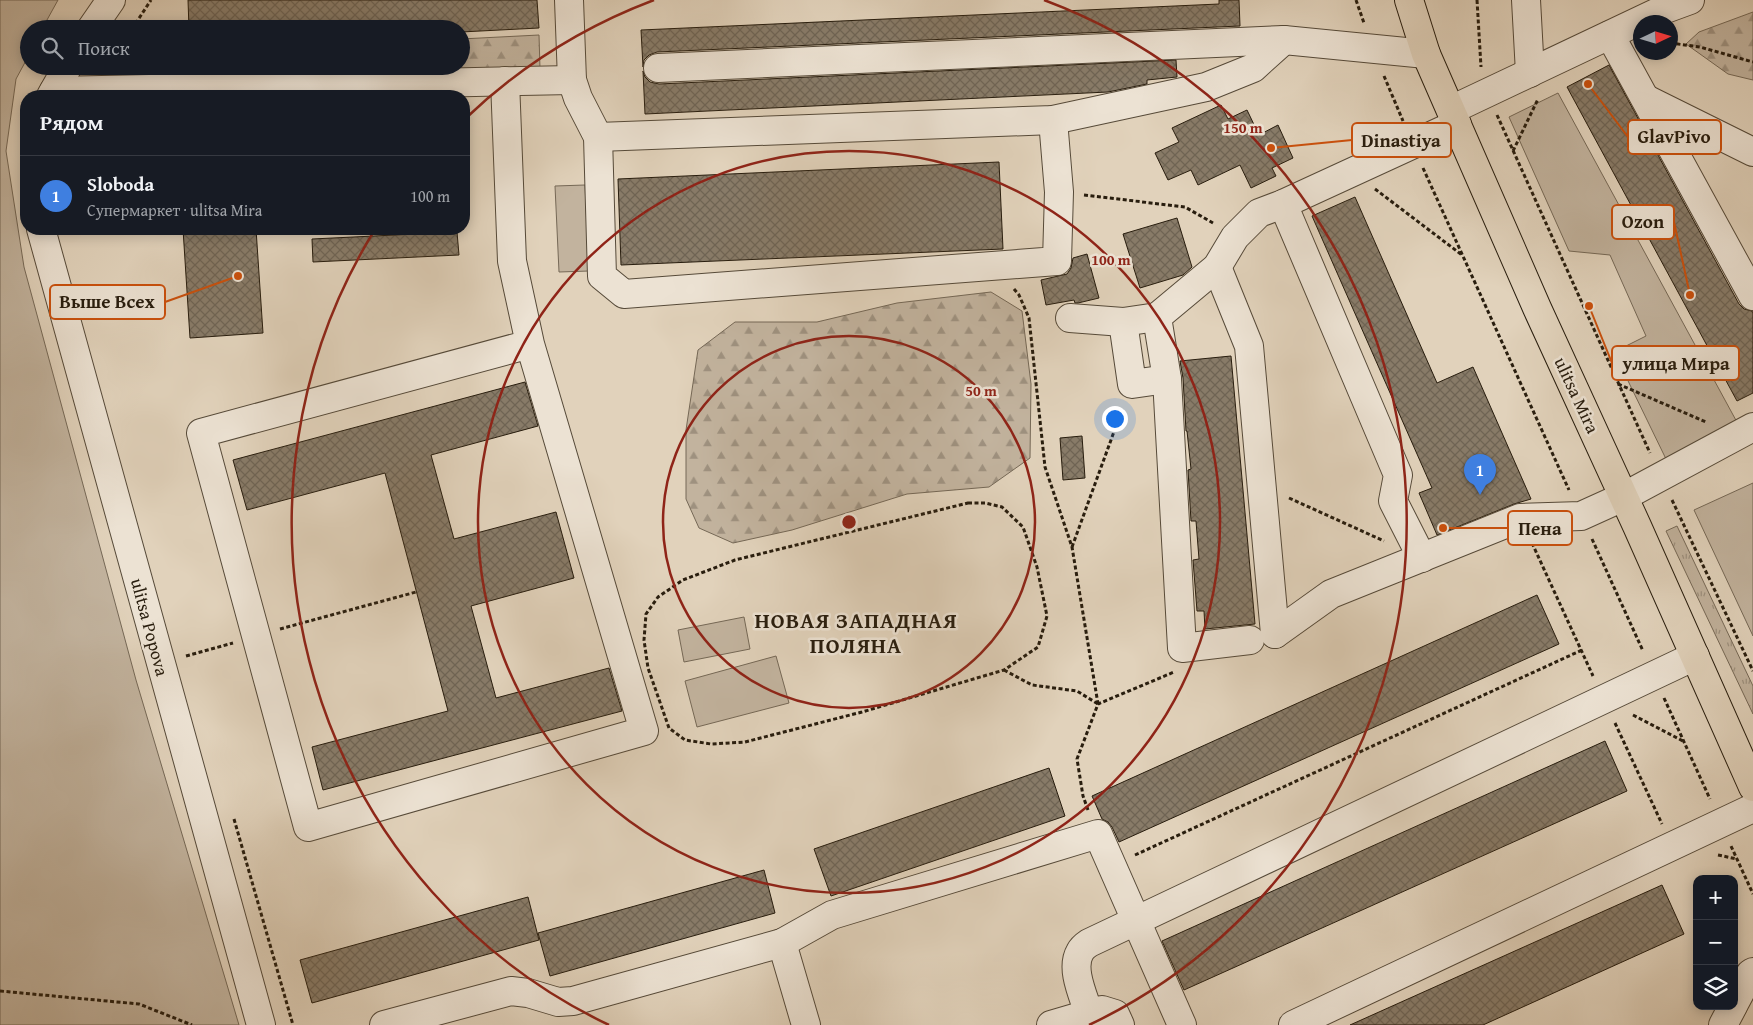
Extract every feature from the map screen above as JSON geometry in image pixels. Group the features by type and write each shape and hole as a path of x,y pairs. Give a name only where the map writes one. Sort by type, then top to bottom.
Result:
{"main road":[{"name":"ulitsa Mira","path":"1409,0 1426,54 1537,308 1753,787"}],"street":[{"path":"97,20 111,0"},
{"path":"569,0 572,80 578,98 598,138 602,276 624,294 1057,261 1059,192 1052,120"},
{"path":"1526,0 1530,72"},
{"path":"1070,318 1123,322 1157,317 1217,267 1235,237 1259,213 1283,204 1412,144 1487,93 1660,11 1690,0"},
{"path":"1610,35 1753,296"},
{"path":"598,138 1052,120 1206,87 1253,68 1284,40"},
{"path":"658,68 1284,40 1426,54"},
{"path":"54,90 63,75"},
{"path":"191,90 572,80"},
{"path":"505,81 512,261 530,344 644,731 308,827 201,433 530,344"},
{"path":"1646,99 1753,152"},
{"path":"1283,204 1398,475 1393,501 1422,558"},
{"name":"ulitsa Popova","path":"43,235 261,1025"},
{"path":"1217,267 1249,346 1275,634 1331,594 1520,518 1581,516 1623,497 1745,431"},
{"path":"1157,317 1167,379 1182,648 1250,640"},
{"path":"1123,322 1132,384 1167,379"},
{"path":"1088,1014 1078,976 1077,963 1080,952 1088,943 1695,656"},
{"path":"1294,1025 1753,808"},
{"path":"388,1025 511,991 528,992 558,1002 573,1001 782,943 832,915 1098,834 1182,1025"},
{"path":"782,943 806,1025"},
{"path":"1738,997 1750,974 1753,972"},
{"path":"1051,1025 1102,1010 1115,1014 1120,1025"},
{"path":"1723,1025 1731,1010"}],"path":[{"path":"138,20 151,0"},
{"path":"1356,0 1373,49 1412,144 1753,894"},
{"path":"1477,0 1481,69 1487,93 1617,383 1753,671"},
{"path":"1678,44 1700,47 1753,62"},
{"path":"1513,151 1556,60"},
{"path":"1353,172 1463,255"},
{"path":"1059,192 1185,207 1235,237"},
{"path":"994,266 1019,295 1029,318 1045,467 1072,547 1098,704 1077,759 1083,796 1098,834"},
{"path":"1617,383 1745,431"},
{"path":"1072,547 1132,384"},
{"path":"1262,486 1386,542"},
{"path":"1004,670 1038,647 1047,616 1038,567 1023,527 1002,507 985,503 968,503 736,560 683,580 658,597 646,614 644,640 648,668 669,728 685,740 711,744 745,742 862,712 1004,670 1032,685 1077,691 1098,704"},
{"path":"216,648 416,592"},
{"path":"1112,866 1582,650"},
{"path":"1098,704 1181,669"},
{"path":"1604,699 1684,742"},
{"path":"0,991 139,1004 192,1025"}],"green space":[{"path":"0,0 58,0 47,20 20,20 20,72 16,79 6,151 24,267 136,680 239,1025 0,1025"},
{"path":"1753,12 1753,80 1728,74 1686,44 1699,32"},
{"path":"539,35 540,69 470,71 470,39"},
{"path":"274,75 312,75 274,76"},
{"path":"1558,93 1738,424 1666,459 1614,352 1646,336 1610,255 1569,251 1509,117"},
{"path":"585,185 589,271 559,272 555,186"},
{"path":"991,292 1022,311 1031,384 1030,458 989,487 907,494 792,530 733,543 699,528 686,499 686,430 698,350 735,322 817,322 897,303"},
{"path":"1753,483 1753,636 1694,510"},
{"path":"1677,526 1753,686 1753,714 1666,531"},
{"path":"744,617 750,649 684,662 678,630"},
{"path":"776,656 789,703 697,727 685,681"}],"building":[{"path":"188,0 537,0 539,28 470,32 470,20 189,20"},
{"path":"1219,0 1239,0 1240,26 657,52 649,55 644,60 643,67 641,30 1219,4"},
{"path":"1176,60 1177,77 1147,80 1147,84 1108,92 645,114 643,71 645,77 650,82 659,84"},
{"path":"1609,65 1739,304 1744,309 1753,313 1753,393 1737,401 1567,87"},
{"path":"1221,105 1228,119 1247,110 1259,135 1278,125 1293,158 1272,168 1276,176 1251,188 1240,165 1198,185 1191,170 1168,180 1155,153 1179,142 1172,128"},
{"path":"999,162 1003,249 621,265 618,179"},
{"path":"1355,197 1437,383 1473,367 1531,499 1437,535 1419,493 1432,488 1312,216"},
{"path":"1177,218 1192,267 1183,275 1140,288 1123,234"},
{"path":"183,235 256,235 263,333 190,338"},
{"path":"395,235 457,235 459,255 313,262 312,239"},
{"path":"1087,254 1099,298 1078,303 1075,303 1074,300 1046,305 1041,280 1067,274 1071,268 1073,258"},
{"path":"1231,356 1255,624 1205,629 1204,611 1197,611 1193,560 1199,559 1196,521 1191,521 1188,470 1191,469 1180,361"},
{"path":"525,382 538,426 431,455 454,539 556,512 574,578 471,606 496,698 609,668 622,711 323,790 312,747 448,711 385,473 247,510 233,460"},
{"path":"1082,436 1085,478 1063,480 1060,438"},
{"path":"1537,595 1559,644 1119,842 1112,827 1102,819 1092,796"},
{"path":"1605,741 1627,791 1184,990 1162,941"},
{"path":"1049,768 1065,816 831,896 814,849"},
{"path":"764,870 775,913 550,976 538,933"},
{"path":"1662,885 1684,934 1483,1025 1350,1025"},
{"path":"528,897 539,940 312,1003 300,960"}],"place":[{"name":"GlavPivo","path":"1588,84"},
{"name":"Dinastiya","path":"1271,148"},
{"name":"Выше Всех","path":"238,276"},
{"name":"Ozon","path":"1690,295"},
{"name":"улица Мира","path":"1589,306"},
{"name":"Sloboda","path":"1480,495"},
{"name":"Пена","path":"1443,528"}],"district":[{"name":"НОВАЯ ЗАПАДНАЯ ПОЛЯНА","path":"856,632"}]}
